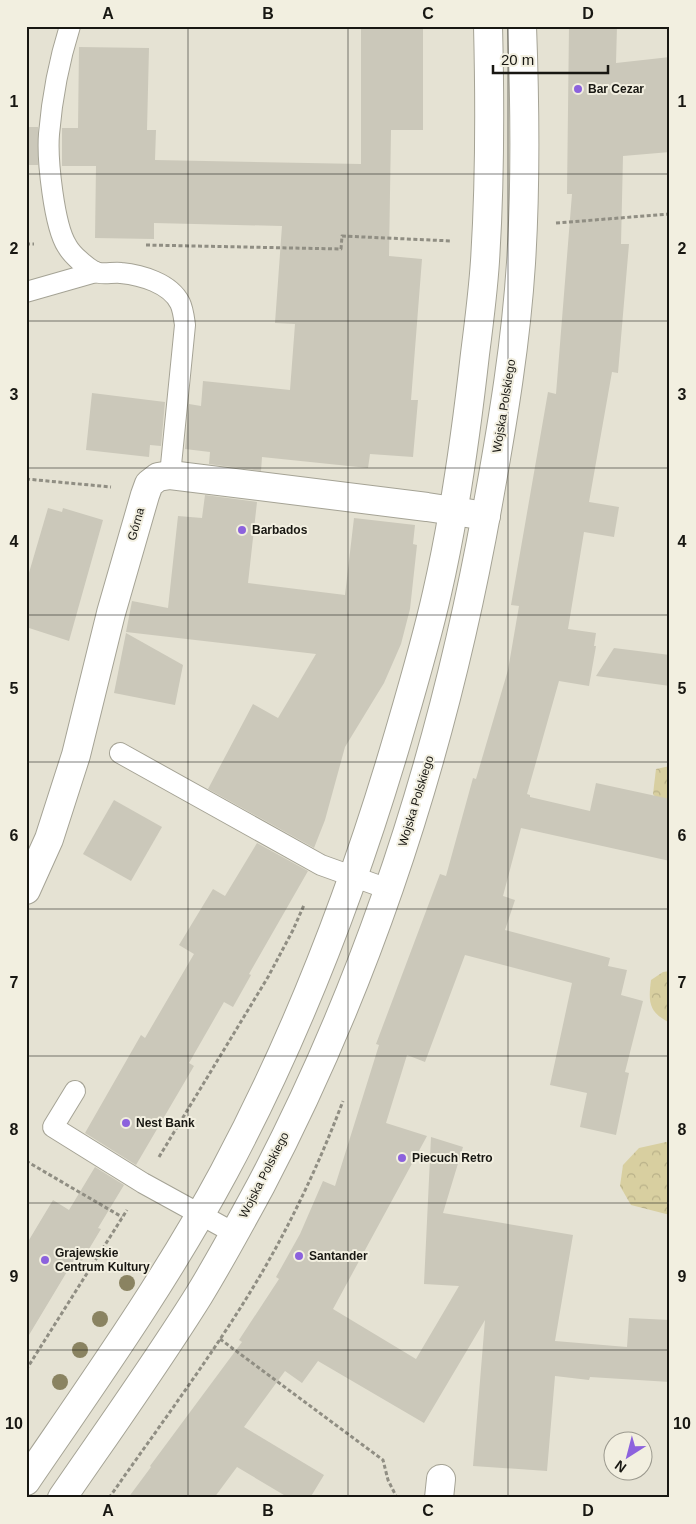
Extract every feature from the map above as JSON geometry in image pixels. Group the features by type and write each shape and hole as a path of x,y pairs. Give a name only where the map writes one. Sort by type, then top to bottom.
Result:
{"main road":[{"path":"26,1481 169,1270 225,1171 292,1031 354,877 382,793 417,674 437,593 454,511 468,424 485,263 488,160 488,26"},
{"name":"Wojska Polskiego","path":"62,1498 170,1341 202,1290 261,1185 327,1045 368,943 388,889 424,776 450,684 470,600 502,428 514,338 521,265 524,156 522,26"},
{"path":"170,475 486,516"},
{"name":"Górna","path":"26,890 49,839 76,755 111,613 149,484 158,477 170,475"}],"lane":[{"path":"70,26 60,58 48,136 51,184 59,227 67,246 79,259 96,272"},
{"path":"26,292 96,272 122,273 149,278 169,290 180,303 185,325 170,475"},
{"path":"120,753 321,865 388,889"},
{"path":"75,1091 52,1127 143,1183 234,1233"}],"path":[{"path":"554,224 670,214"},
{"path":"145,244 341,249 342,236 453,241"},
{"path":"26,479 147,491"},
{"path":"26,1161 122,1217"},
{"path":"26,1370 111,1236"},
{"path":"110,1498 238,1311"},
{"path":"220,1339 383,1460 388,1480 397,1498"}],"green space":[{"path":"670,766 670,812 665,810 653,794 656,769"},
{"path":"670,971 670,1023 654,1011 650,995 651,980 663,972"},
{"path":"666,1142 670,1143 670,1215 631,1205 620,1186 623,1165 639,1148"}],"building":[{"path":"361,26 423,26 423,130 391,130 389,256 422,259 411,400 418,400 413,457 370,454 368,468 262,457 261,471 209,464 210,452 185,449 189,404 201,406 203,381 290,390 295,324 275,323 282,226 154,223 154,239 95,238 96,166 62,166 62,128 78,128 79,47 149,48 147,130 156,130 155,160 361,164"},
{"path":"569,26 617,26 616,63 670,57 670,152 623,156 621,244 629,244 618,373 612,372 589,502 619,507 614,537 584,532 568,629 596,633 594,646 596,646 589,686 559,681 527,794 530,797 590,811 596,783 670,799 670,861 521,828 503,896 515,900 505,930 610,958 608,966 627,970 621,995 643,1001 625,1072 629,1073 616,1135 580,1127 587,1093 550,1085 572,983 465,955 425,1062 407,1055 386,1123 427,1136 333,1309 416,1359 459,1286 424,1284 431,1137 463,1147 443,1213 573,1235 555,1341 627,1347 629,1318 670,1320 670,1382 590,1377 589,1380 555,1376 547,1471 473,1466 485,1320 424,1423 318,1361 302,1383 285,1371 244,1427 324,1475 310,1498 289,1498 237,1467 214,1498 128,1498 242,1342 239,1340 279,1279 276,1277 300,1234 323,1181 335,1186 379,1045 376,1044 440,874 446,876 473,778 476,779 508,670 519,606 511,605 548,392 556,394 572,194 567,194"},
{"path":"26,127 38,127 38,165 26,165"},
{"path":"92,393 165,402 161,446 150,445 149,457 86,450"},
{"path":"205,495 257,502 248,583 345,595 354,518 415,525 413,544 417,545 410,609 401,644 384,683 345,747 325,820 314,848 208,789 253,704 278,718 316,654 126,632 132,601 168,608 178,516 202,518"},
{"path":"48,508 62,512 63,508 103,520 69,641 26,627 26,583"},
{"path":"126,633 183,665 175,705 114,693"},
{"path":"614,648 670,655 670,686 596,676"},
{"path":"114,800 162,827 131,881 83,854"},
{"path":"257,843 308,871 249,974 251,975 233,1007 224,1002 189,1063 194,1066 136,1165 85,1133 141,1035 145,1038 194,954 179,945 213,889 225,896"},
{"name":"Grajewskie Centrum Kultury","path":"95,1167 124,1185 98,1228 101,1229 80,1264 74,1260 26,1340 26,1245 53,1200 69,1210"}],"place":[{"name":"Bar Cezar","path":"578,89"},
{"name":"Barbados","path":"242,530"},
{"name":"Nest Bank","path":"126,1123"},
{"name":"Piecuch Retro","path":"402,1158"},
{"name":"Santander","path":"299,1256"},
{"name":"Grajewskie Centrum Kultury","path":"45,1260"}]}
